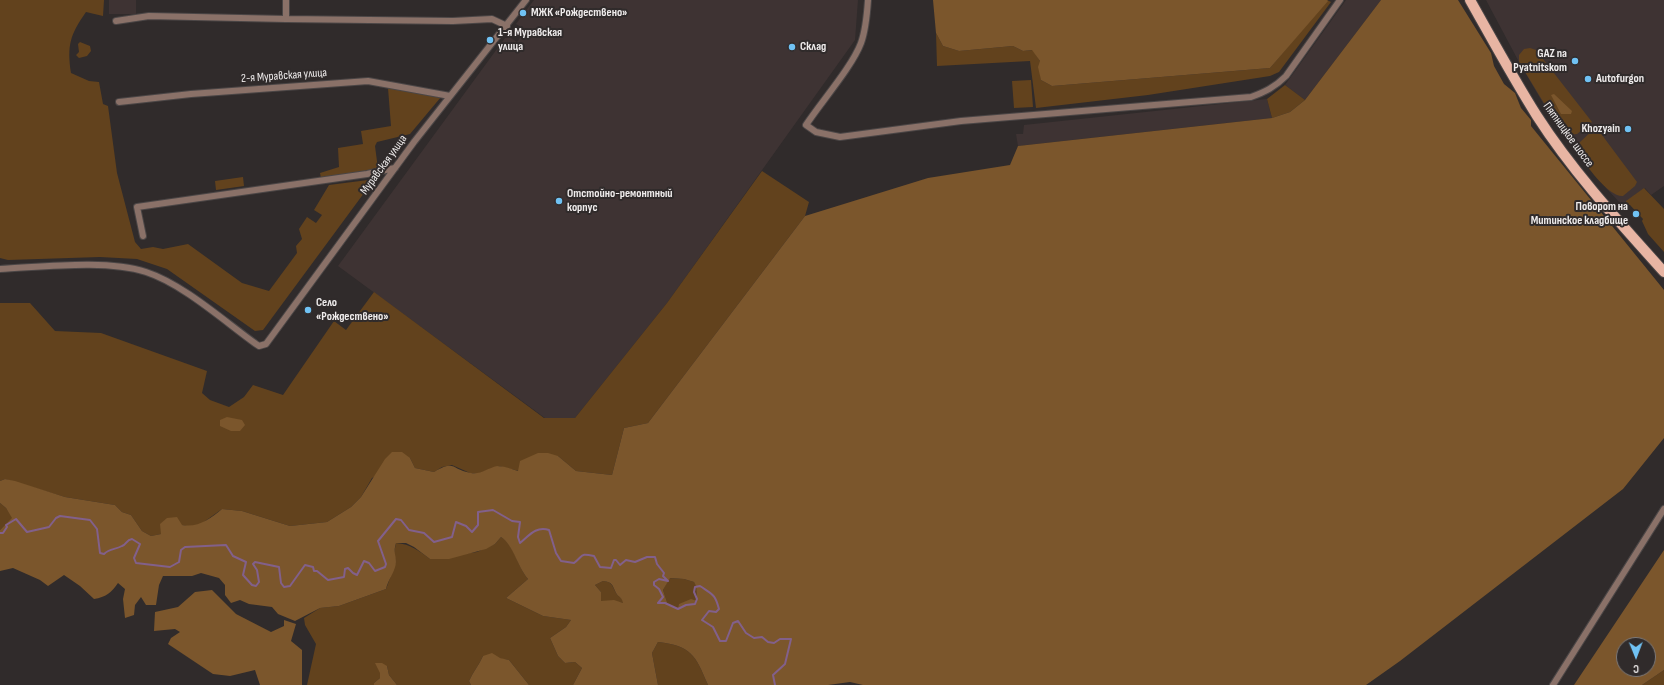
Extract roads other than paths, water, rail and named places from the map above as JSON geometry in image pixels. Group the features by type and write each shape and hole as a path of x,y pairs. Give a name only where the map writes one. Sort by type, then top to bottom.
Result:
{"main road":[{"name":"Пятницкое шоссе","path":"1470,0 1521,88 1550,134 1583,177 1664,272"},
{"name":"Пятницкое шоссе","path":"1478,0 1525,84 1555,130 1616,207 1664,262"}],"street":[{"path":"286,0 286,19"},
{"name":"Муравская улица","path":"0,269 105,266 126,267 147,272 166,280 256,344 263,346 270,342 396,167 526,0"},
{"path":"868,0 866,29 861,44 850,63 806,125 816,132 840,137 961,121 1251,97 1264,93 1275,87 1286,76 1340,0"},
{"path":"116,21 149,16 453,21 492,20 506,26"},
{"name":"2-я Муравская улица","path":"119,102 191,94 368,81 450,96"},
{"path":"143,236 137,207 367,174 391,170 396,167"},
{"path":"1553,685 1664,509"}],"waterway":[{"path":"0,533 3,533 7,527 6,525 16,519 27,532 49,527 56,518 60,516 90,520 97,529 100,553 104,554 124,545 132,539 140,544 134,558 136,563 170,567 179,562 181,550 185,547 226,545 233,556 246,562 243,575 252,585 256,586 259,582 257,570 253,564 255,562 279,567 281,583 284,587 290,586 305,565 313,567 314,571 317,571 328,580 344,577 345,569 348,568 357,575 364,561 369,563 375,571 385,567 386,564 378,541 396,519 401,520 409,530 424,533 434,542 452,537 456,522 466,526 472,532 478,525 478,512 493,510 512,521 520,522 518,537 520,543 529,535 540,529 549,530 556,553 561,561 574,563 582,555 590,555 594,556 600,567 611,568 614,560 616,560 620,565 626,560 635,562 647,557 655,557 657,564 664,573 663,576 668,581 659,579 654,582 654,585 659,589 663,597 658,603 665,603 678,609 686,605 695,604 697,599 694,592 695,587 700,586 711,593 718,604 719,609 716,612 709,611 702,620 713,627 720,641 726,641 733,623 738,621 746,633 754,638 762,637 768,642 774,643 780,639 791,639 785,664 773,675 775,685"}],"place":[{"name":"МЖК «Рождествено»","path":"523,13"},
{"name":"1-я Муравская улица","path":"490,40"},
{"name":"Склад","path":"792,47"},
{"name":"GAZ na Pyatnitskom","path":"1575,61"},
{"name":"Autofurgon","path":"1588,79"},
{"name":"Khozyain","path":"1628,129"},
{"name":"Отстойно-ремонтный корпус","path":"559,201"},
{"name":"Поворот на Митинское кладбище","path":"1636,214"},
{"name":"Село «Рождествено»","path":"308,310"}]}
